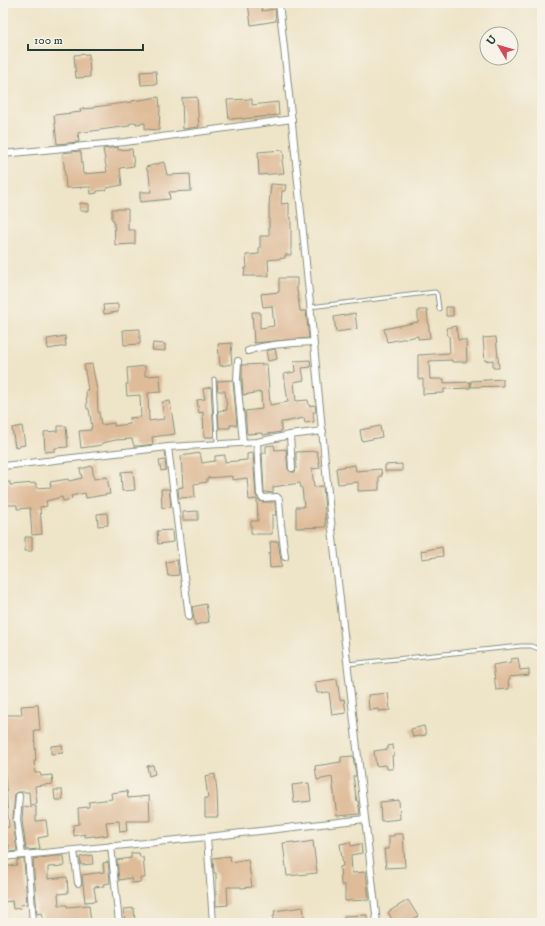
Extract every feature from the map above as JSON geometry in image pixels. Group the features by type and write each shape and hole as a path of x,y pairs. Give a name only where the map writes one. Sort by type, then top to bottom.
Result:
{"street":[{"path":"279,3 292,119 313,342 364,819 377,923"},
{"path":"3,154 125,142 292,119"},
{"path":"248,351 261,347 290,343 313,342"},
{"path":"238,361 237,379 243,442"},
{"path":"3,466 168,447 257,442 290,435 323,431"},
{"path":"290,435 292,468"},
{"path":"257,442 260,494 263,498 277,497 279,499 285,557"},
{"path":"168,447 189,617"},
{"path":"19,796 17,820 25,855 33,923"},
{"path":"3,856 207,837 364,819"},
{"path":"207,837 213,923"},
{"path":"111,846 119,923"},
{"path":"74,850 78,883"}],"lane":[{"path":"310,307 435,292 437,294 439,310"},
{"path":"214,379 217,444"},
{"path":"348,664 521,646 530,646 542,650"}],"building":[{"path":"248,3 261,3 262,11 275,9 276,21 251,25"},
{"path":"89,54 90,77 76,78 74,55"},
{"path":"156,71 157,84 141,85 140,72"},
{"path":"159,97 159,130 145,129 145,123 136,124 136,122 129,124 129,126 78,133 79,142 57,144 54,115 81,112 80,109"},
{"path":"197,97 199,127 183,129 182,98"},
{"path":"252,99 252,105 278,102 279,115 229,119 227,100"},
{"path":"118,147 118,150 132,149 134,166 120,168 122,185 107,188 107,190 97,191 97,193 91,194 90,187 66,188 63,153 80,151 83,174 107,172 103,149"},
{"path":"283,150 284,159 282,160 284,173 259,175 258,152"},
{"path":"164,162 167,175 190,174 191,191 169,192 170,199 140,202 140,192 151,192 149,175 146,167"},
{"path":"271,184 286,185 285,191 282,191 281,204 289,203 289,217 291,217 291,255 285,255 285,258 268,260 269,276 244,276 245,268 247,268 246,255 259,254 260,236 269,236"},
{"path":"80,203 89,204 89,211 80,211"},
{"path":"112,209 128,209 128,230 135,230 135,244 115,245"},
{"path":"279,278 297,278 300,311 306,311 309,338 254,343 252,312 260,312 260,328 274,326 272,306 263,307 261,294 279,292"},
{"path":"118,304 118,312 104,314 103,305"},
{"path":"446,307 453,307 453,316 446,316"},
{"path":"418,310 427,310 430,338 418,339 418,336 387,342 384,329 418,322"},
{"path":"355,313 357,329 336,332 334,317"},
{"path":"456,326 458,340 466,340 467,362 452,362 452,360 429,361 430,379 444,379 444,383 470,382 470,388 444,389 444,393 423,394 423,379 418,379 418,355 450,353 449,336 446,328"},
{"path":"140,329 140,344 124,345 123,330"},
{"path":"65,336 66,346 48,349 47,339"},
{"path":"496,337 499,368 493,368 493,360 485,361 483,338"},
{"path":"153,343 165,344 165,351 152,350"},
{"path":"232,343 232,364 220,366 218,344"},
{"path":"275,349 277,359 268,361 266,351"},
{"path":"310,360 311,367 302,368 304,380 294,382 296,401 308,400 309,406 315,405 316,412 313,412 314,422 305,423 304,418 281,422 281,432 262,435 262,433 247,434 245,411 262,409 261,392 243,395 242,365 267,364 270,405 288,402 284,374 295,372 294,361"},
{"path":"92,364 101,425 114,423 114,426 130,424 129,418 141,417 140,395 127,396 127,368 145,366 145,376 160,375 161,392 148,393 149,421 164,419 162,402 170,401 175,434 152,437 153,444 134,446 132,439 116,440 102,443 102,445 81,448 79,431 91,430 92,427 89,409 87,409 86,390 88,390 84,365"},
{"path":"503,379 503,386 471,387 471,381"},
{"path":"233,380 237,425 230,425 230,428 219,428 218,411 227,410 225,391 218,391 217,381"},
{"path":"211,387 214,437 204,437 203,412 199,413 197,400 205,399 203,389"},
{"path":"22,426 25,445 15,447 12,428"},
{"path":"58,426 66,426 68,447 55,448 55,451 45,452 44,432 58,431"},
{"path":"380,426 382,437 362,441 360,430"},
{"path":"274,445 275,450 286,449 288,469 292,472 295,472 296,468 296,452 317,451 320,468 312,469 314,487 323,486 326,527 296,528 296,507 304,507 300,483 273,487 273,493 264,492 262,453 266,453 266,446"},
{"path":"200,453 202,463 215,461 215,456 225,455 225,462 247,460 247,454 253,453 256,496 261,502 275,503 276,515 272,515 272,534 251,534 251,521 258,521 257,499 249,500 247,478 232,480 232,476 207,478 207,482 194,484 195,497 179,498 178,488 183,487 181,456"},
{"path":"165,460 166,470 161,471 159,461"},
{"path":"402,464 402,471 385,471 385,465"},
{"path":"355,465 356,471 381,469 382,476 379,476 379,490 358,491 358,482 338,484 336,468"},
{"path":"92,466 94,479 107,477 110,494 86,498 85,493 71,496 72,499 63,501 62,497 46,501 47,506 40,507 42,534 32,535 30,508 17,509 17,505 3,505 3,482 10,482 10,485 36,483 36,488 51,487 50,482 68,479 69,481 82,478 80,469"},
{"path":"133,471 135,490 122,491 121,472"},
{"path":"161,489 169,489 171,507 162,508"},
{"path":"198,511 198,520 183,520 183,512"},
{"path":"107,513 108,525 98,526 97,514"},
{"path":"172,530 173,542 158,544 157,531"},
{"path":"25,537 32,537 32,551 25,551"},
{"path":"278,541 282,567 270,568 270,542"},
{"path":"442,547 443,556 422,559 421,551"},
{"path":"177,560 179,575 168,576 166,562"},
{"path":"206,604 209,622 195,625 192,607"},
{"path":"518,658 520,670 529,669 529,675 509,677 509,689 496,690 493,665 511,662 511,659"},
{"path":"337,679 340,700 344,699 346,713 332,715 329,692 317,693 315,682"},
{"path":"388,693 390,710 369,710 368,695"},
{"path":"38,705 40,730 34,730 36,761 34,761 35,773 40,773 41,776 52,775 53,784 35,786 37,803 30,805 29,792 15,793 13,820 17,851 9,852 9,844 3,845 3,828 9,827 3,748 3,715 22,715 21,706"},
{"path":"424,726 426,735 413,737 411,729"},
{"path":"62,745 63,753 51,754 51,746"},
{"path":"393,745 393,769 387,769 386,765 376,766 374,751 388,749 388,746"},
{"path":"353,756 356,776 353,776 360,814 337,816 332,777 317,780 315,766 341,762 341,757"},
{"path":"153,765 155,774 149,776 147,766"},
{"path":"215,774 218,817 205,817 205,798 208,798 205,776"},
{"path":"309,783 311,801 294,803 292,785"},
{"path":"54,790 62,790 63,800 55,800"},
{"path":"127,791 128,798 149,796 150,821 126,821 127,831 120,832 119,821 106,822 108,835 85,837 85,834 74,836 73,825 79,824 78,808 89,807 89,802 112,799 111,793"},
{"path":"399,800 400,819 381,821 380,802"},
{"path":"36,806 36,821 46,820 48,836 38,838 40,849 26,850 22,820 23,807"},
{"path":"394,834 403,834 405,867 386,868 384,849 389,849 389,836 394,836"},
{"path":"313,841 317,873 287,876 283,843 294,842 294,844"},
{"path":"350,842 351,846 361,844 362,853 351,855 352,873 366,872 369,900 345,901 345,885 341,885 340,867 343,866 340,844"},
{"path":"131,853 139,853 140,857 143,857 145,878 140,878 140,882 132,883 131,878 119,880 117,860 131,858"},
{"path":"92,855 93,864 81,865 80,857"},
{"path":"64,856 65,866 48,867 48,879 67,877 68,893 58,894 59,905 67,905 67,907 89,905 91,923 44,923 42,913 37,914 33,859"},
{"path":"230,856 231,862 248,859 252,887 227,887 228,905 216,906 216,873 214,873 213,858"},
{"path":"24,859 27,904 20,905 21,908 13,909 12,901 3,902 3,867 17,865 17,860"},
{"path":"108,862 110,883 103,884 104,886 94,887 96,901 85,902 82,875 104,872 103,863"},
{"path":"408,900 418,916 407,923 394,923 388,912"},
{"path":"303,907 305,923 273,923 273,916 275,916 274,911"},
{"path":"134,908 135,923 125,923 124,909"},
{"path":"367,915 367,923 344,923 344,916"}]}
